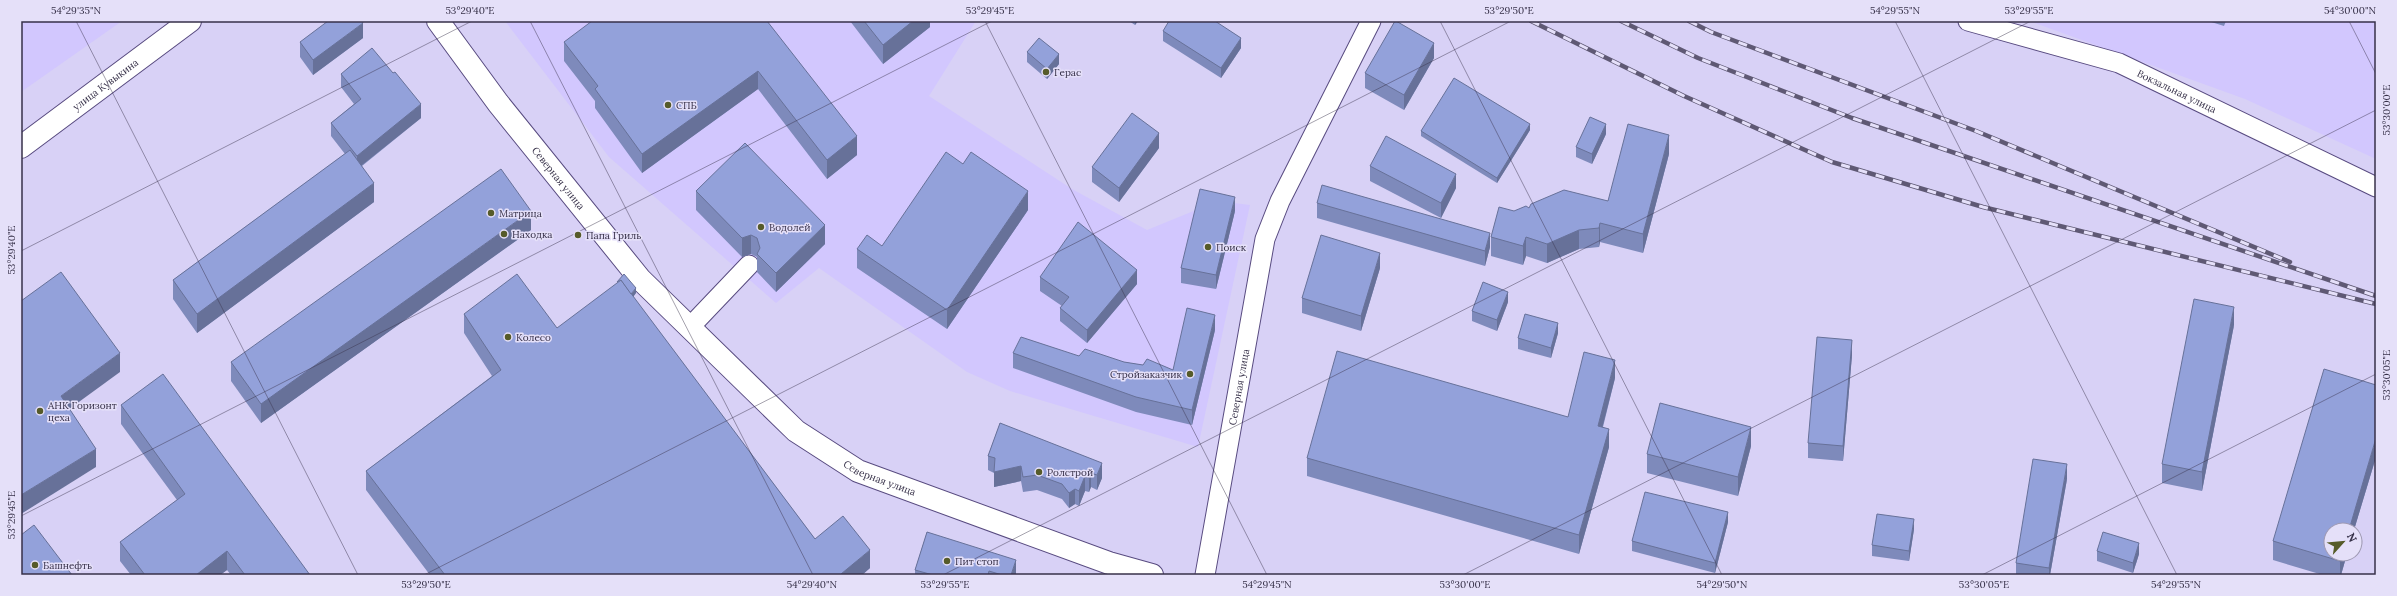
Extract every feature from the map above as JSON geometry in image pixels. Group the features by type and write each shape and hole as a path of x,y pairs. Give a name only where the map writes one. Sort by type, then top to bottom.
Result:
{"main road":[{"name":"улица Кувыкина","path":"21,147 190,21"},
{"name":"Северная улица","path":"438,21 498,103 640,279 796,431 858,471 1108,569 1152,575"}],"street":[{"name":"Северная улица","path":"1205,575 1265,239 1280,201 1371,21"},
{"name":"Вокзальная улица","path":"1968,21 2119,63 2376,187"},
{"path":"689,328 749,264"}],"shaded area":[{"path":"21,21 122,21 21,92"},
{"path":"505,21 976,21 929,96 1072,189 1147,230 1218,201 1250,205 1198,447 1010,391 967,372 819,268 776,303 609,157"},
{"path":"2029,21 2376,21 2376,159 2245,99"}],"building":[{"path":"328,21 362,21 363,23 313,60 300,42"},
{"path":"592,21 767,21 857,136 827,160 758,71 642,154 595,89 598,86 564,42"},
{"path":"864,21 913,21 883,45"},
{"path":"1169,21 1215,21 1241,38 1221,68 1163,31"},
{"path":"1395,21 1434,43 1404,95 1365,73"},
{"path":"1039,38 1059,54 1047,69 1027,52"},
{"path":"372,48 393,73 395,72 421,104 357,156 331,123 361,99 341,74"},
{"path":"1454,78 1530,124 1497,178 1421,131"},
{"path":"1132,113 1159,133 1119,188 1092,167"},
{"path":"1590,117 1606,124 1592,154 1576,147"},
{"path":"1628,124 1669,135 1643,234 1600,223 1599,228 1579,230 1547,244 1526,237 1523,246 1491,237 1499,207 1514,211 1526,206 1529,208 1531,204 1564,190 1608,201"},
{"path":"1386,136 1456,174 1441,203 1370,166"},
{"name":"Водолей","path":"745,143 825,225 776,273 757,254 760,248 757,238 751,235 742,238 696,191"},
{"path":"350,150 374,183 197,314 173,280"},
{"path":"946,152 963,164 971,152 1028,191 947,310 857,249 867,235 882,246"},
{"path":"501,169 531,211 261,404 231,362"},
{"path":"1322,185 1490,233 1485,251 1317,203"},
{"name":"Поиск","path":"1200,189 1235,197 1216,275 1181,268"},
{"path":"1078,222 1137,270 1087,330 1060,308 1069,297 1040,277"},
{"path":"1321,235 1380,253 1361,316 1302,298"},
{"path":"61,272 120,353 61,396 96,449 21,495 21,301"},
{"path":"517,274 557,328 621,280 815,539 843,516 870,550 841,574 842,575 445,575 366,471 501,370 464,314"},
{"path":"624,274 636,288 631,294 621,280 617,282"},
{"path":"1483,282 1508,292 1497,320 1472,311"},
{"path":"2194,299 2234,307 2202,472 2162,464"},
{"path":"1187,308 1215,315 1192,410 1136,397 1013,353 1021,337 1079,356 1085,349 1124,362 1143,365 1147,359 1173,370"},
{"path":"1525,314 1558,323 1551,348 1518,338"},
{"path":"1817,337 1852,340 1843,446 1808,443"},
{"path":"1337,351 1568,417 1584,352 1615,360 1598,426 1609,429 1579,535 1307,458"},
{"path":"2324,369 2376,385 2376,438 2351,522 2323,522 2323,556 2273,541"},
{"path":"163,374 310,575 245,575 227,551 196,575 145,575 120,542 185,494 121,405"},
{"path":"1660,403 1751,427 1738,477 1647,454"},
{"path":"1000,423 1102,463 1097,475 1091,473 1089,478 1085,476 1079,491 1075,489 1069,493 1062,484 1037,475 1023,477 1021,466 994,472 995,458 988,456"},
{"path":"2033,459 2067,464 2049,568 2016,563"},
{"path":"1645,492 1728,512 1715,563 1632,541"},
{"path":"1877,514 1914,519 1909,551 1872,545"},
{"path":"34,525 72,575 23,575 21,572 21,535"},
{"path":"927,532 1016,560 1011,575 1002,575 989,571 988,575 933,575 915,570"},
{"path":"2103,532 2139,543 2133,563 2097,551"}],"railway":[{"path":"1531,21 1684,96 1832,162 1983,207 2376,304"},
{"path":"1621,21 1698,58 1852,118 2376,296"},
{"path":"1689,21 1711,32 1976,131 2290,262"}],"place":[{"name":"Герас","path":"1046,72"},
{"name":"СПБ","path":"668,105"},
{"name":"Матрица","path":"491,213"},
{"name":"Водолей","path":"761,227"},
{"name":"Находка","path":"504,234"},
{"name":"Папа Гриль","path":"578,235"},
{"name":"Поиск","path":"1208,247"},
{"name":"Колесо","path":"508,337"},
{"name":"Стройзаказчик","path":"1190,374"},
{"name":"АНК Горизонт цеха","path":"40,411"},
{"name":"Ролстрой","path":"1039,472"},
{"name":"Пит стоп","path":"947,561"},
{"name":"Башнефть","path":"35,565"}]}
